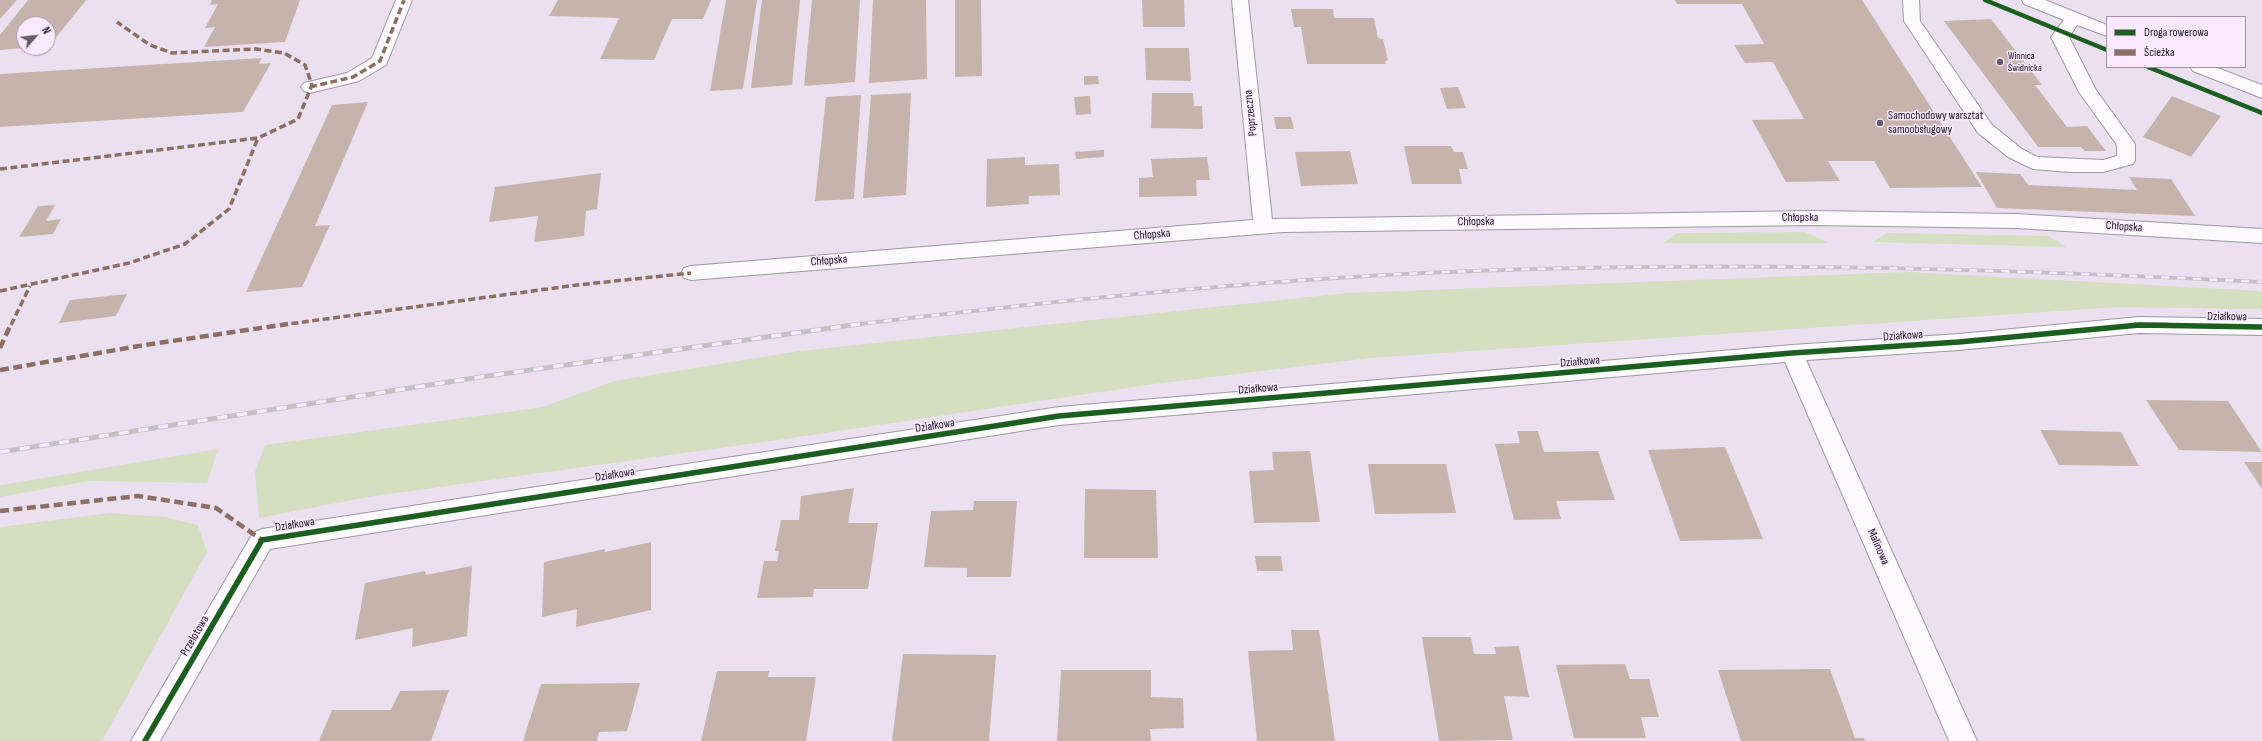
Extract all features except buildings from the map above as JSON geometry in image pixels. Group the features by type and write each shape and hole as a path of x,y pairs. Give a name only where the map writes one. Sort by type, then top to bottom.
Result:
{"street":[{"path":"310,87 353,77 380,61 404,0"},
{"name":"Poprzeczna","path":"1240,0 1263,226"},
{"path":"1911,0 1912,21 1985,129 2015,153 2034,163 2070,166 2103,166 2126,160 2126,144 2088,92 2060,37 2074,17"},
{"path":"2030,0 2106,30"},
{"path":"2202,68 2262,92"},
{"name":"Chłopska","path":"691,273 1263,226 1813,218 2016,221 2262,236"},
{"name":"Działkowa","path":"262,540 1059,416 1792,353 1959,342 2139,325 2262,327"},
{"name":"Malinowa","path":"1792,353 1963,741"},
{"name":"Przelotowa","path":"145,741 262,540"}],"green space":[{"path":"1805,232 1829,243 1663,243 1677,233"},
{"path":"1887,233 2048,236 2067,247 1873,242"},
{"path":"1907,272 2262,291 2262,309 2118,307 1370,358 1154,384 778,440 368,497 259,518 255,472 265,445 543,407 614,381 799,351 1347,293"},
{"path":"218,449 207,483 89,481 0,497 0,485"},
{"path":"110,513 165,517 198,525 207,552 102,741 0,741 0,527"}],"railway":[{"path":"858,324 995,308 1209,287 1352,277 1529,269 1739,266 1843,267 2053,273 2262,282"},
{"path":"0,452 487,376 858,324"},
{"path":"852,325 858,324"}],"marked path":[{"path":"310,87 353,77 380,61 404,0"},
{"path":"0,169 258,138 298,119 312,85 305,65 284,53 256,49 172,53 150,45 117,22"},
{"path":"0,291 30,286 129,263 185,244 229,209 258,138"},
{"path":"0,370 145,345 243,331 577,285 691,273"},
{"path":"0,348 30,286"},
{"path":"0,511 138,496 216,508 262,540"}],"cycle path":[{"path":"1985,0 2106,50"},
{"path":"2150,68 2262,113"},
{"path":"145,741 262,540 1059,416 1792,353 1959,342 2139,325 2262,327"}],"place":[{"name":"Winnica Świdnicka","path":"2000,62"},
{"name":"Samochodowy warsztat samoobsługowy","path":"1880,123"}]}
